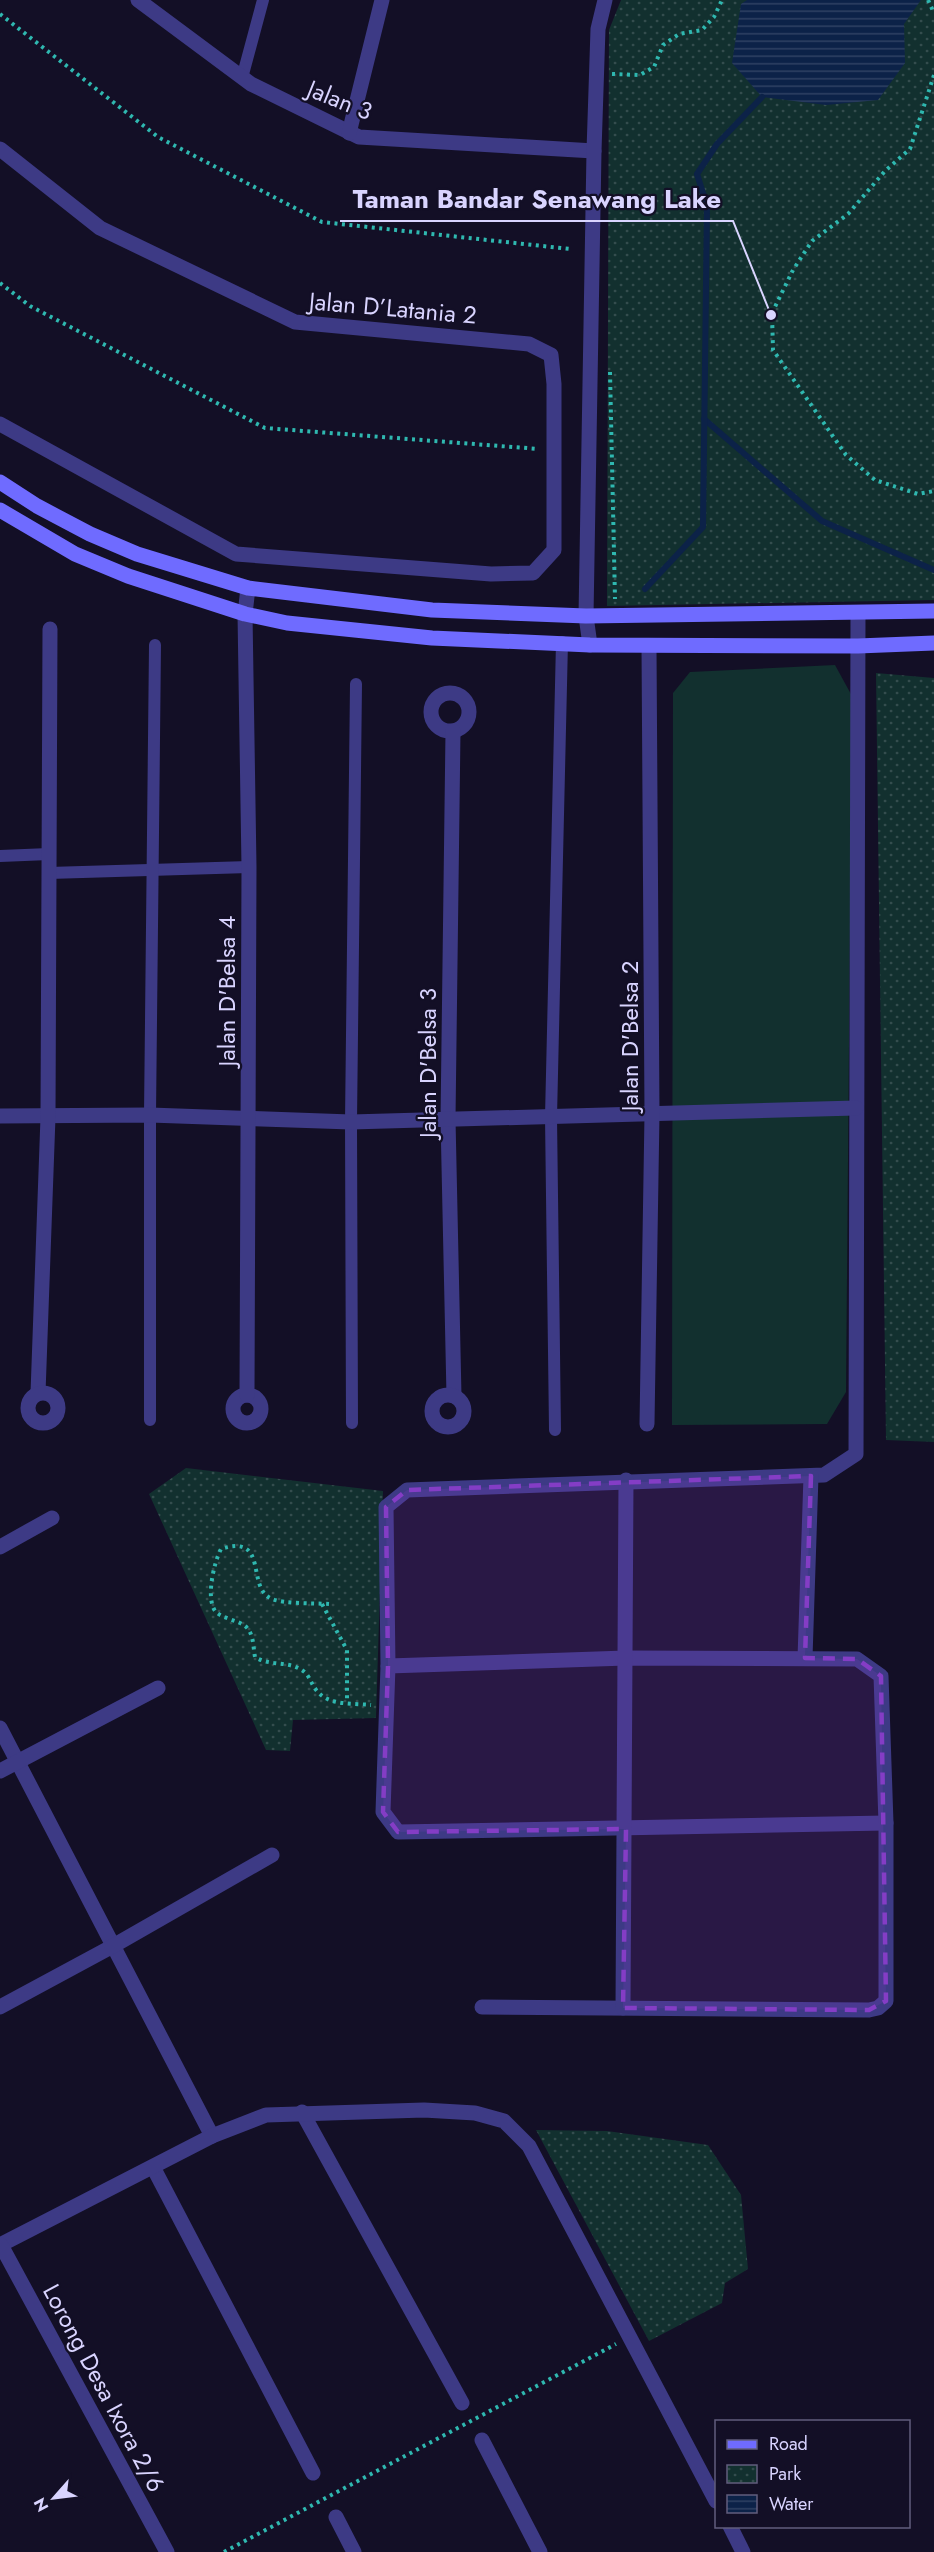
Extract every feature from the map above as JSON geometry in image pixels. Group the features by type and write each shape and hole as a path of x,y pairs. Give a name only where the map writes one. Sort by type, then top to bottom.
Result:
{"street":[{"path":"349,133 382,0"},
{"path":"590,645 586,616 594,151 598,29 604,0"},
{"name":"Jalan 3","path":"146,3 242,78 359,137 594,151"},
{"name":"Jalan D’Latania 2","path":"0,149 100,228 295,322 529,344 551,355 555,451"},
{"path":"0,424 236,554 491,574 533,573 554,550 555,451"},
{"path":"0,482 37,506 109,542 138,554 248,588 432,610 586,616 934,611"},
{"path":"0,510 75,554 128,576 245,614 287,623 432,638 649,647 776,644 858,646 934,643"},
{"name":"Jalan D'Belsa 4","path":"247,1395 249,867 245,614 248,588"},
{"path":"858,613 856,1454 824,1475 812,1476 626,1480 407,1490 386,1507 388,1666 383,1812 398,1832 886,1823"},
{"path":"38,1393 48,1117 50,629"},
{"name":"Jalan D'Belsa 2","path":"647,1424 652,1114 649,647"},
{"name":"Jalan D'Belsa 3","path":"453,731 448,1119 454,1396"},
{"path":"0,1116 150,1115 351,1122 856,1108"},
{"path":"806,1658 812,1476"},
{"path":"623,2008 626,1829 626,1480"},
{"path":"0,1547 52,1518"},
{"path":"388,1666 626,1658 857,1659 881,1676 886,1823 886,2001 878,2008 869,2010 482,2007"},
{"path":"0,1771 158,1688"},
{"path":"0,1728 212,2136"},
{"path":"0,2007 114,1946 272,1855"},
{"path":"1,2245 212,2136 266,2115 302,2112 343,2114 424,2110 475,2113 504,2121 529,2146 715,2497"},
{"path":"302,2112 462,2403"},
{"path":"153,2167 313,2473"},
{"name":"Lorong Desa Ixora 2/6","path":"1,2245 167,2552"},
{"path":"482,2440 540,2552"},
{"path":"336,2517 354,2552"},
{"path":"731,2528 743,2552"}],"lane":[{"path":"242,78 263,0"},
{"path":"555,1430 551,1116 562,642"},
{"path":"150,1420 150,1115 155,645"},
{"path":"352,1423 351,1122 356,684"},
{"path":"0,856 49,854"},
{"path":"49,873 249,867"}],"path":[{"path":"596,73 640,75 654,67 663,45 679,34 702,30 714,17 722,0"},
{"path":"928,0 934,12"},
{"path":"0,14 158,137 322,222 570,249"},
{"path":"934,75 910,149 885,171 848,214 812,241 793,270 772,313 773,350 846,455 875,480 918,494 934,491"},
{"path":"927,93 934,96"},
{"path":"0,283 30,306 265,428 555,451"},
{"path":"329,1604 272,1599 260,1588 256,1562 247,1549 235,1545 221,1549 214,1562 211,1604 217,1613 246,1627 252,1636 255,1657 265,1664 298,1667 308,1674 316,1691 328,1700 387,1707"},
{"path":"321,1604 347,1650 347,1702"},
{"path":"224,2552 630,2336"}],"highlighted area":[{"path":"811,1476 805,1658 857,1659 881,1676 886,2001 869,2010 623,2008 626,1829 398,1832 383,1812 388,1666 386,1507 407,1490"}],"green space":[{"path":"621,0 934,0 934,600 607,606 609,30"},
{"path":"835,665 852,696 846,1392 827,1424 672,1425 673,693 690,672"},
{"path":"876,673 934,678 934,1442 886,1440"},
{"path":"186,1468 383,1491 376,1718 293,1720 290,1751 266,1750 149,1494"},
{"path":"536,2130 607,2131 708,2145 741,2195 748,2269 725,2283 722,2303 649,2341"}],"water":[{"path":"747,0 921,0 904,24 905,63 878,100 826,105 762,97 732,63 741,4"}],"waterway":[{"path":"645,589 703,527 707,206 697,174 717,144 762,97"},
{"path":"704,419 822,521 934,570"}],"place":[{"name":"Taman Bandar Senawang Lake","path":"771,315"}]}
